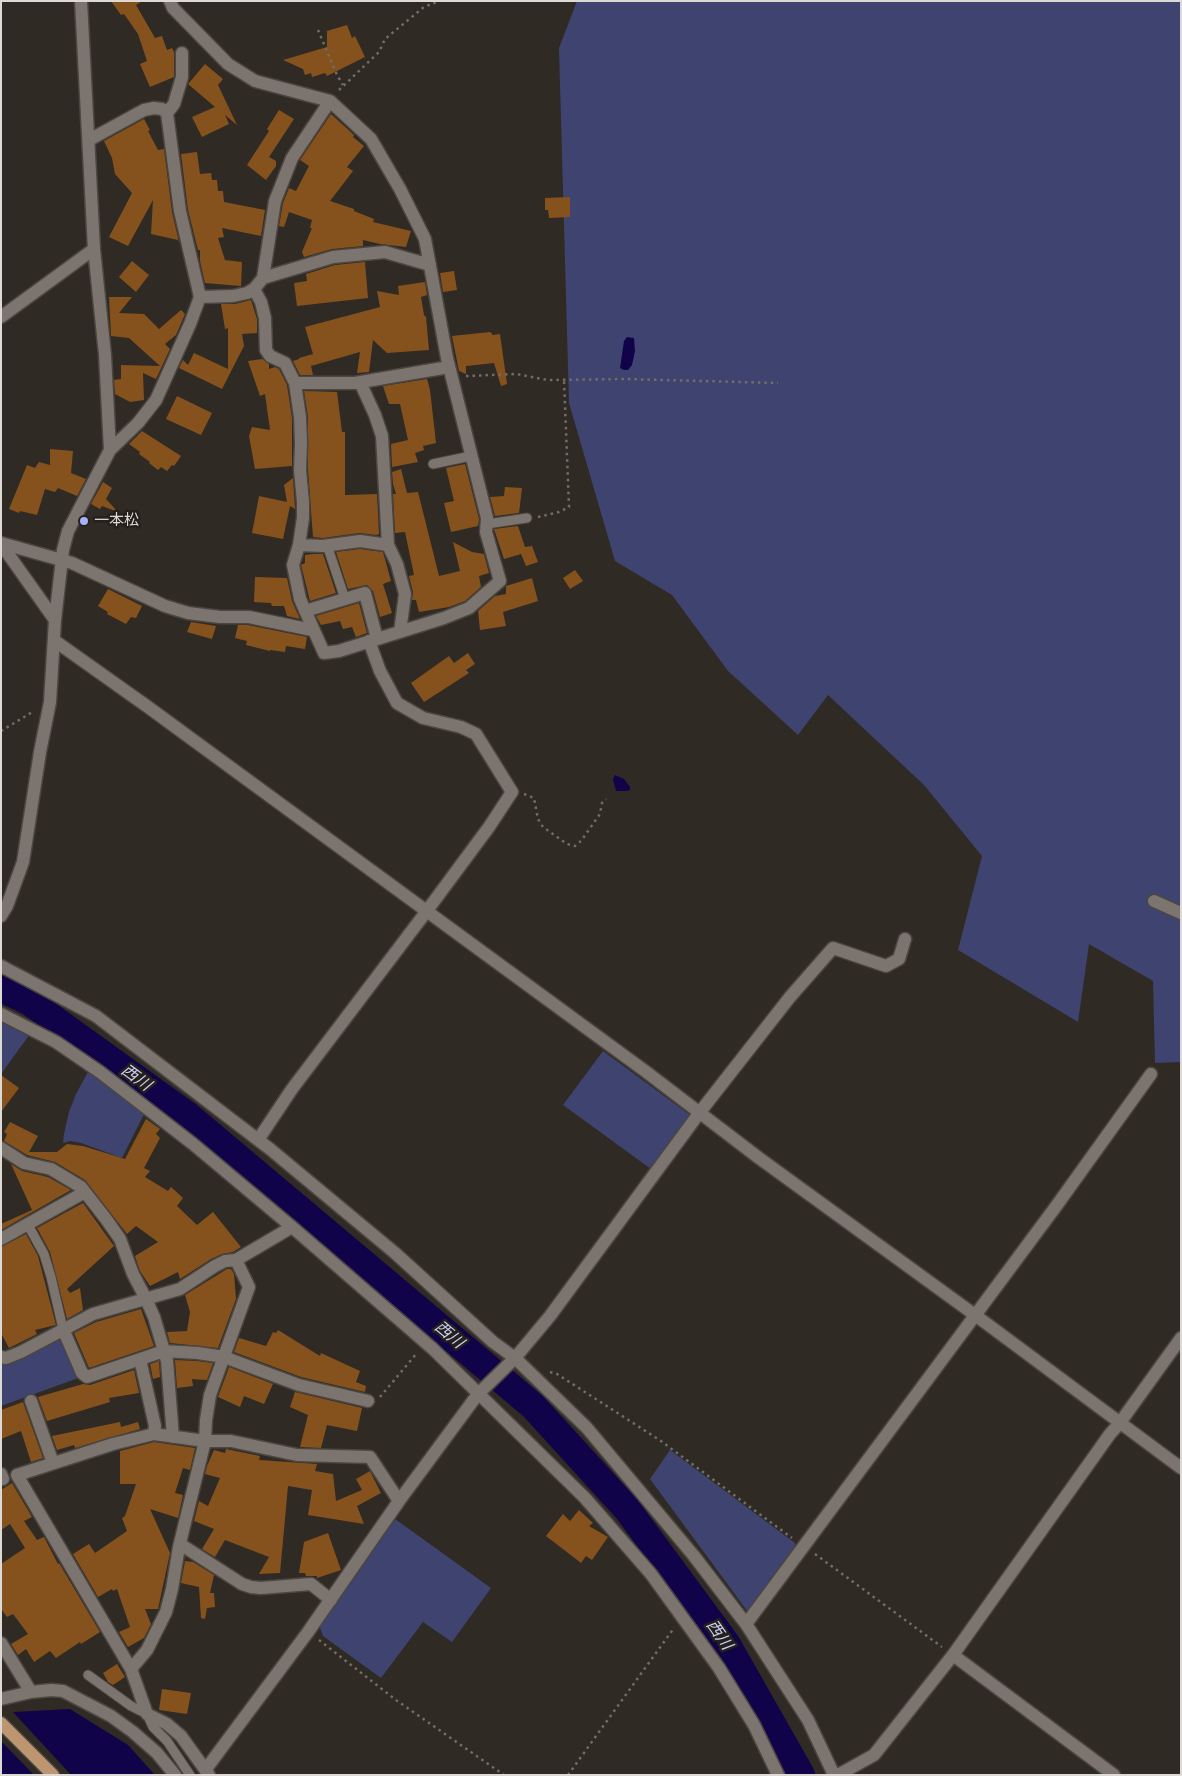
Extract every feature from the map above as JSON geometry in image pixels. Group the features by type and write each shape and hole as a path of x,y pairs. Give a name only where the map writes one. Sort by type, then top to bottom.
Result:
{"main road":[{"path":"1,1723 53,1775"}],"street":[{"path":"81,1 94,249 105,355 110,450"},
{"path":"170,1 173,8 228,64 255,81 330,101 371,139 400,189 425,239 451,372 487,518 486,532 500,581 469,608 339,651 324,653 312,630 300,599 293,565 299,546 303,518 300,470 302,444 295,383 285,363 270,356 266,350 265,318 261,302 254,289"},
{"path":"167,113 174,104 182,77 182,53"},
{"path":"200,297 233,296 247,293 254,289 263,278 274,201 292,158 330,101"},
{"path":"1,916 7,906 23,862 40,752 50,702 55,620 62,561 68,530 110,450 138,424 156,400 200,297 180,211 167,113 162,109 144,110 88,140"},
{"path":"1,317 94,249"},
{"path":"263,278 333,257 385,252 430,265"},
{"path":"295,383 360,382 451,372"},
{"path":"360,382 382,436 388,545 397,564 405,594 400,632"},
{"path":"299,546 327,546 360,542 388,545"},
{"path":"1,543 72,563 165,606 188,613 220,617 249,617 312,630"},
{"path":"1,543 55,620"},
{"path":"258,1140 292,1090 489,827 512,792 476,734 461,727 423,718 397,704 380,671 364,593 305,611"},
{"path":"55,641 148,707 700,1112 759,1158 1181,1468"},
{"path":"1154,901 1181,913"},
{"path":"399,1501 370,1456 297,1455 231,1440 205,1441 154,1434 17,1475 131,1669 146,1714 167,1724 181,1736 207,1772 331,1600 399,1501 478,1394 515,1358 550,1316 700,1112 790,997 833,948 886,966 899,959 905,939"},
{"path":"1,966 96,1016 258,1140 395,1253 493,1342 515,1358 587,1428 694,1556 746,1624 808,1720 834,1775"},
{"path":"1,1014 56,1042 100,1072 193,1144 426,1343 585,1498 651,1574 683,1616 719,1668 754,1725 778,1775"},
{"path":"746,1624 1057,1205 1151,1074"},
{"path":"1,1148 24,1163 50,1170 81,1187 120,1239 133,1274 146,1298 167,1361 173,1436"},
{"path":"1,1239 85,1192"},
{"path":"1,1357 6,1358 21,1352 93,1314 180,1289 215,1266 225,1261 236,1260 292,1227"},
{"path":"131,1669 147,1650 166,1612 205,1441 210,1395 250,1287 236,1260"},
{"path":"63,1329 82,1373 87,1377 164,1351 198,1353 224,1357 299,1385 368,1401"},
{"path":"838,1775 874,1755 953,1655 1110,1434 1181,1338"},
{"path":"140,1359 155,1426 154,1434"},
{"path":"31,1401 53,1463"},
{"path":"180,1544 242,1584 250,1587 261,1588 311,1584 331,1600"},
{"path":"1,1643 31,1692"},
{"path":"953,1655 1114,1775"},
{"path":"1,1699 31,1692 63,1691 98,1709 133,1732 157,1753 175,1775"}],"lane":[{"path":"433,464 471,456"},
{"path":"487,524 527,518"},
{"path":"327,546 345,599"},
{"path":"28,1225 44,1254 63,1329"},
{"path":"88,1675 131,1706 146,1714 153,1727 167,1741 190,1775"}],"path":[{"path":"330,101 343,85 379,52 385,40 424,7 439,1"},
{"path":"318,30 343,85"},
{"path":"451,372 516,374 548,380 625,379 778,384"},
{"path":"527,518 560,512 569,507 564,380"},
{"path":"1,731 50,702"},
{"path":"512,792 530,795 534,798 539,822 549,832 567,844 575,846 581,841 600,814 602,803 606,799"},
{"path":"368,1401 381,1396 426,1343"},
{"path":"548,1372 557,1374 660,1441 953,1655"},
{"path":"568,1775 683,1616"},
{"path":"308,1632 396,1700 504,1775"}],"shaded area":[{"path":"577,1 1181,1 1181,1062 1155,1063 1153,981 1089,944 1078,1022 958,950 982,856 924,785 828,695 798,735 728,671 672,595 615,561 569,403 559,48"},
{"path":"627,337 634,338 635,351 632,365 628,370 624,370 620,368 624,341"},
{"path":"615,775 624,779 630,790 616,791 613,779"},
{"path":"1,1019 30,1034 1,1074"},
{"path":"603,1051 690,1115 651,1169 563,1105"},
{"path":"89,1070 144,1114 122,1158 81,1143 70,1141 63,1143 69,1112"},
{"path":"60,1334 81,1377 1,1406 1,1362"},
{"path":"670,1450 795,1543 796,1552 748,1612 650,1479"},
{"path":"395,1519 491,1588 452,1642 423,1622 381,1678 323,1636 319,1625"},
{"path":"70,1709 128,1745 155,1775 71,1775 13,1712"},
{"path":"1,1741 34,1775 1,1775"}],"building":[{"path":"111,1 142,1 136,5 155,38 162,36 167,50 172,48 174,52 174,77 150,87 140,64 147,61 138,34 124,14 121,15"},
{"path":"347,25 352,38 355,36 365,57 327,76 325,73 312,77 311,73 305,75 303,69 283,60 327,47 327,31"},
{"path":"205,64 223,79 218,85 237,125 225,115 229,124 202,137 192,117 215,107 188,84"},
{"path":"279,110 294,119 269,157 276,161 276,166 266,180 247,165 269,131 267,129"},
{"path":"331,114 364,146 347,167 353,171 330,201 354,209 354,211 374,219 373,222 411,231 406,247 363,240 363,246 332,249 304,257 302,252 312,228 310,228 312,220 289,212 284,227 279,226 283,203 289,188 296,191 309,166 300,160"},
{"path":"144,119 158,150 164,149 172,212 179,242 178,240 151,234 153,200 128,246 109,237 132,193 115,174 112,158 104,141"},
{"path":"197,152 200,174 211,173 212,180 217,180 218,191 223,191 224,202 265,210 261,236 222,228 224,237 218,238 225,260 242,262 241,286 205,283 200,261 200,250 198,250 188,210 181,154"},
{"path":"570,197 570,217 549,218 548,210 545,210 545,198"},
{"path":"132,261 149,275 136,292 119,277"},
{"path":"365,262 368,298 297,306 294,283 307,281 306,274 335,265"},
{"path":"454,271 457,290 443,292 440,273"},
{"path":"425,282 427,295 421,297 426,317 429,350 387,353 373,340 369,372 357,373 360,352 311,366 313,375 300,375 293,361 313,354 305,327 380,307 377,291 399,295 398,286"},
{"path":"109,297 132,297 119,313 144,314 159,329 181,310 185,314 176,335 165,344 170,349 156,379 143,373 144,400 130,402 115,394 114,380 121,379 121,365 160,366 129,338 111,336"},
{"path":"251,300 257,319 257,333 242,334 244,346 222,389 179,368 183,360 188,365 194,353 228,369 228,328 225,329 221,304 235,304"},
{"path":"490,332 493,335 500,334 507,384 501,386 494,363 466,366 466,374 459,371 452,336"},
{"path":"262,359 269,364 269,369 275,367 279,369 287,385 292,418 292,466 255,469 249,436 252,427 270,430 265,394 260,396 248,361"},
{"path":"427,379 436,443 423,446 424,450 415,453 418,462 392,467 391,444 408,440 400,404 389,404 383,386"},
{"path":"304,391 337,392 342,432 345,432 345,495 377,494 379,534 359,533 323,538 313,537 308,470 308,417"},
{"path":"177,396 212,413 201,435 166,419"},
{"path":"142,431 181,456 174,466 172,465 167,471 161,467 158,470 129,444"},
{"path":"50,449 73,451 71,473 86,479 77,496 58,488 55,492 45,489 37,515 20,511 19,513 9,509 27,465 35,468 39,462 50,465"},
{"path":"465,464 479,519 478,526 451,532 444,503 454,501 446,468"},
{"path":"401,469 407,493 418,492 439,576 460,571 453,542 472,552 484,554 489,573 479,576 481,587 465,601 449,607 419,612 416,600 412,600 413,592 409,576 414,575 405,532 395,533 393,494 396,494 392,472"},
{"path":"293,478 295,509 290,506 283,539 252,533 259,496 287,502 284,485"},
{"path":"103,482 112,488 106,499 118,512 102,506 100,509 91,504"},
{"path":"505,487 522,488 519,513 495,516 490,497 504,496"},
{"path":"518,526 525,547 532,546 538,562 526,566 521,554 504,559 494,529"},
{"path":"360,549 383,552 391,581 383,584 392,613 380,617 373,591 367,585 348,589 336,552"},
{"path":"323,554 336,593 310,601 301,565 305,563 305,555"},
{"path":"575,570 583,581 570,589 563,578"},
{"path":"255,577 287,578 292,601 300,619 287,616 284,606 272,606 271,603 254,602"},
{"path":"532,578 538,601 503,612 506,626 480,630 478,611 495,596 506,594 506,586"},
{"path":"108,589 142,606 136,618 131,617 126,624 107,614 108,612 98,606"},
{"path":"359,603 367,633 356,637 352,627 343,629 340,621 321,625 316,616"},
{"path":"191,622 216,626 212,639 187,632"},
{"path":"238,625 248,625 307,637 305,649 286,646 285,652 270,651 246,645 247,641 235,638"},
{"path":"468,653 475,664 466,670 469,673 424,702 411,683 449,656 454,663"},
{"path":"1,1075 19,1088 1,1112"},
{"path":"146,1119 160,1129 156,1134 160,1138 144,1168 150,1171 145,1177 168,1191 171,1187 183,1198 177,1206 197,1225 213,1212 241,1247 233,1252 211,1259 180,1279 178,1272 150,1286 140,1271 135,1256 158,1242 136,1226 127,1234 85,1180 55,1162 27,1155 4,1141 7,1134 4,1132 10,1122 38,1136 29,1152 57,1152 67,1144 83,1146 125,1159"},
{"path":"11,1164 22,1171 48,1177 71,1190 1,1230 1,1224 32,1210"},
{"path":"83,1203 114,1246 67,1289 70,1293 80,1288 83,1310 67,1319 50,1252 37,1228"},
{"path":"26,1234 38,1256 56,1325 35,1330 37,1334 9,1348 1,1333 1,1247"},
{"path":"227,1269 231,1269 234,1274 236,1299 218,1348 170,1343 167,1332 187,1331 190,1312 185,1295"},
{"path":"141,1309 154,1346 89,1368 74,1333 96,1322"},
{"path":"278,1330 320,1356 321,1353 360,1371 356,1382 366,1386 365,1392 301,1377 234,1352 239,1338 266,1346 273,1332 276,1333"},
{"path":"175,1360 213,1363 207,1380 192,1379 193,1386 177,1388"},
{"path":"159,1361 160,1377 153,1379 150,1364"},
{"path":"229,1367 273,1384 264,1404 244,1396 240,1407 218,1397"},
{"path":"134,1370 139,1393 109,1398 110,1402 47,1421 38,1397 83,1384 90,1385"},
{"path":"295,1392 362,1408 357,1431 327,1425 321,1448 300,1447 308,1415 290,1407"},
{"path":"23,1402 43,1458 31,1462 21,1431 1,1439 1,1410"},
{"path":"120,1422 121,1427 138,1422 140,1429 75,1448 74,1445 57,1450 52,1436"},
{"path":"154,1442 195,1448 190,1470 183,1468 175,1493 183,1495 178,1518 150,1509 170,1553 158,1609 145,1609 151,1624 144,1638 128,1647 119,1632 130,1627 117,1589 113,1591 112,1589 98,1597 73,1554 89,1544 95,1553 127,1531 122,1518 125,1516 136,1484 120,1484 120,1451"},
{"path":"226,1449 260,1456 259,1460 317,1464 315,1471 333,1474 336,1501 362,1490 356,1479 370,1471 381,1493 357,1506 364,1524 308,1515 312,1490 288,1486 280,1573 259,1574 269,1557 225,1540 215,1557 202,1549 214,1529 194,1521 199,1501 208,1506 220,1478 205,1474 214,1450 225,1453"},
{"path":"12,1483 32,1517 24,1521 37,1540 44,1537 58,1564 100,1632 81,1644 80,1642 56,1658 50,1651 34,1662 26,1649 18,1655 11,1644 28,1634 13,1614 7,1617 1,1609 1,1564 25,1548 10,1524 1,1530 1,1490"},
{"path":"579,1510 593,1523 589,1526 608,1537 592,1560 586,1556 581,1563 546,1536 563,1514 570,1521"},
{"path":"328,1533 341,1570 317,1578 317,1576 306,1576 305,1573 299,1573 304,1542"},
{"path":"185,1561 193,1562 214,1575 210,1593 214,1593 215,1607 207,1608 205,1619 201,1618 199,1587 181,1583"},
{"path":"117,1664 125,1677 113,1685 108,1682 103,1673"},
{"path":"162,1689 191,1693 187,1714 159,1710"}],"waterway":[{"name":"西川","path":"1,988 30,1002 187,1115 533,1406 627,1509 726,1643 801,1775"}],"place":[{"name":"一本松","path":"84,521"}]}
